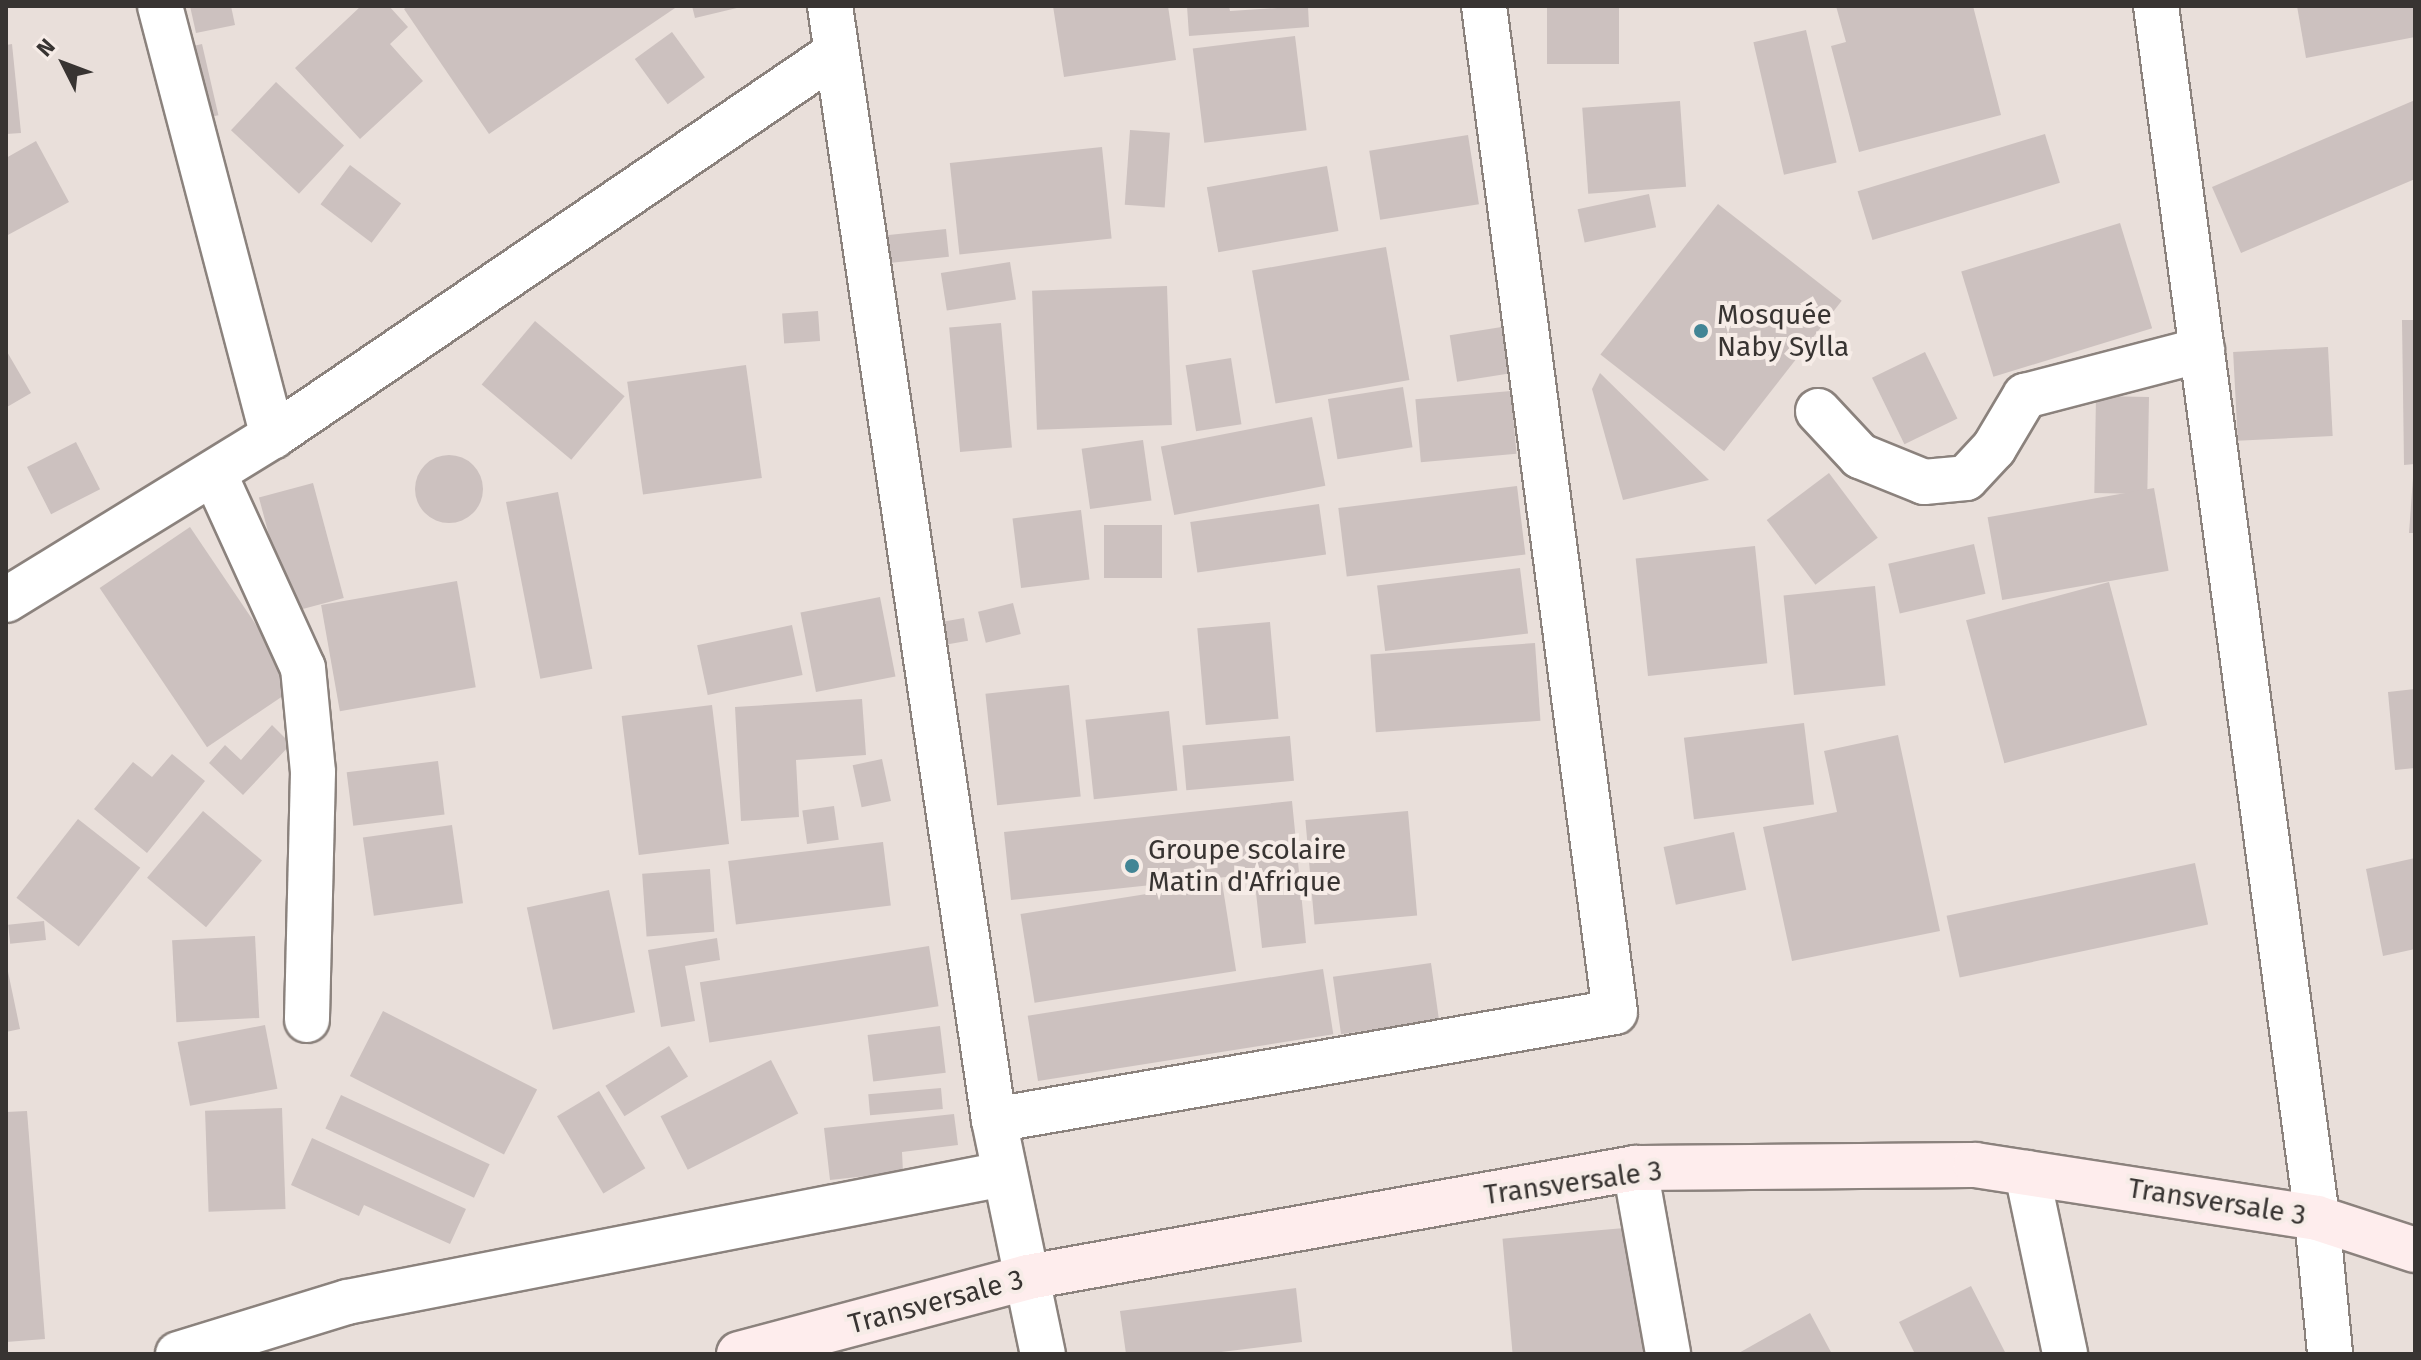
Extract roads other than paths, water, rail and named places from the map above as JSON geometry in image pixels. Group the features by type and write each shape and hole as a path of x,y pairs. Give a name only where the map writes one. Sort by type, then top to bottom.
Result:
{"main road":[{"name":"Transversale 3","path":"739,1354 1028,1277 1635,1168 1976,1165 2317,1218 2415,1250"}],"street":[{"path":"160,6 273,436"},
{"path":"830,6 994,1120 1043,1354"},
{"path":"994,1120 1615,1012 1484,6"},
{"path":"2156,6 2317,1218 2330,1354"},
{"path":"6,600 273,436 836,53"},
{"path":"1818,411 1860,456 1924,482 1966,478 1994,448 2025,396 2202,350"},
{"path":"214,473 303,668 313,772 307,1020"},
{"path":"1635,1168 1668,1354"},
{"path":"2027,1173 2065,1354"},
{"path":"178,1354 347,1302 1003,1174"}],"place":[{"name":"Mosquée Naby Sylla","path":"1701,331"},
{"name":"Groupe scolaire Matin d'Afrique","path":"1132,866"}]}
